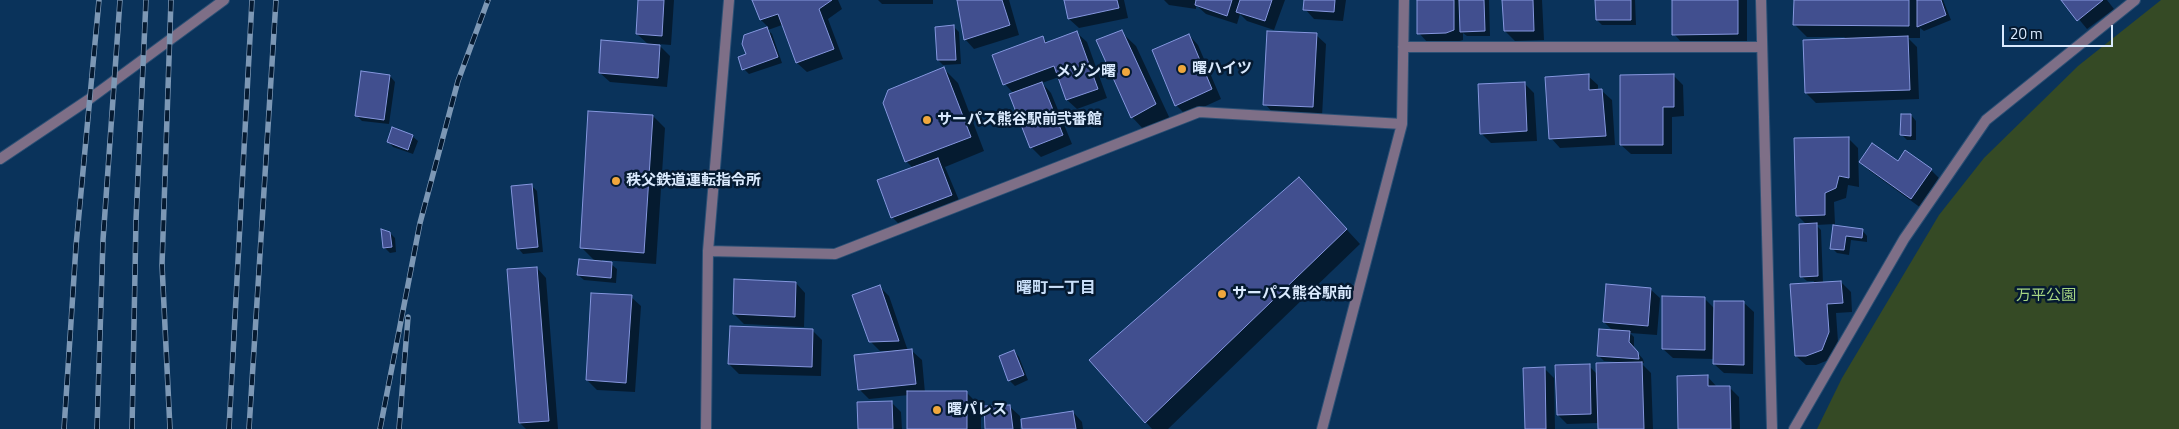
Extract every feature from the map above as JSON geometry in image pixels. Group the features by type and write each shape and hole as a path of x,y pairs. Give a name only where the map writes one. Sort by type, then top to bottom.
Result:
{"street":[{"path":"0,159 88,100 224,0"},
{"path":"706,429 708,251 729,0"},
{"path":"1322,429 1402,124 1404,0"},
{"path":"1761,0 1772,429"},
{"path":"1794,429 1904,239 1986,120 2135,0"},
{"path":"1402,47 1762,47"},
{"path":"708,251 835,254 1198,112 1402,124"}],"green space":[{"name":"万平公園","path":"2161,0 2179,0 2179,429 1817,429 1842,378 1939,215 1984,158 2078,66"}],"building":[{"path":"638,0 664,0 662,36 636,34"},
{"path":"752,0 832,0 819,9 834,49 796,63 778,14 760,20"},
{"path":"957,0 1002,0 1010,25 964,40"},
{"path":"1064,0 1117,0 1119,8 1068,19"},
{"path":"1196,0 1232,0 1227,16 1195,5"},
{"path":"1240,0 1272,0 1265,21 1236,12"},
{"path":"1304,0 1335,0 1334,12 1303,10"},
{"path":"1417,0 1454,0 1454,30 1446,33 1417,34"},
{"path":"1459,0 1484,0 1485,31 1460,32"},
{"path":"1502,0 1533,0 1534,31 1504,31"},
{"path":"1595,0 1631,0 1631,20 1596,20"},
{"path":"1672,0 1738,0 1738,34 1672,35"},
{"path":"1794,0 1909,0 1909,26 1793,25"},
{"path":"1917,0 1941,0 1946,15 1917,27"},
{"path":"2061,0 2103,0 2077,21"},
{"path":"954,25 956,60 937,60 935,27"},
{"path":"767,27 778,57 742,70 738,57 746,54 742,44 744,35"},
{"name":"メゾン曙","path":"1122,30 1156,104 1131,118 1096,40"},
{"path":"1077,31 1098,89 1066,100 1054,66 1003,85 992,55 1043,36 1045,43"},
{"path":"1267,31 1317,33 1313,107 1263,105"},
{"name":"曙ハイツ","path":"1189,34 1212,89 1175,106 1152,50"},
{"path":"1908,36 1910,90 1805,93 1803,40"},
{"path":"601,40 660,45 658,78 599,73"},
{"name":"サーパス熊谷駅前弐番館","path":"944,67 971,137 905,162 883,103 888,90"},
{"path":"361,71 390,75 384,120 355,116"},
{"path":"1589,74 1589,90 1602,89 1606,136 1549,139 1545,77"},
{"path":"1674,74 1674,107 1663,107 1663,145 1620,145 1620,75"},
{"path":"1042,82 1063,135 1030,148 1009,94"},
{"path":"1525,82 1527,131 1480,134 1478,84"},
{"name":"秩父鉄道運転指令所","path":"588,111 653,115 644,253 580,248"},
{"path":"1901,114 1911,114 1911,136 1900,135"},
{"path":"392,127 413,135 408,150 387,142"},
{"path":"1849,137 1849,178 1839,176 1836,188 1825,193 1825,215 1796,216 1794,138"},
{"path":"1872,143 1898,161 1905,150 1932,169 1911,199 1859,162"},
{"path":"938,158 952,195 891,218 877,180"},
{"name":"サーパス熊谷駅前","path":"1299,177 1347,229 1145,423 1089,360"},
{"path":"532,184 538,247 517,249 511,186"},
{"path":"1817,223 1818,276 1800,277 1799,224"},
{"path":"1833,225 1863,229 1862,238 1846,236 1844,250 1830,249"},
{"path":"381,229 390,232 392,247 383,248"},
{"path":"579,259 612,262 611,278 577,275"},
{"path":"537,267 549,421 519,423 507,269"},
{"path":"734,279 796,282 795,317 733,314"},
{"path":"1841,281 1843,303 1827,304 1829,332 1822,350 1806,356 1795,356 1790,284"},
{"path":"1606,284 1651,288 1648,326 1603,322"},
{"path":"880,285 899,341 869,342 852,295"},
{"path":"591,293 632,295 626,383 586,380"},
{"path":"1662,296 1705,297 1705,350 1662,349"},
{"path":"1714,301 1744,301 1744,365 1713,364"},
{"path":"730,326 813,329 812,367 728,364"},
{"path":"1599,329 1630,331 1629,342 1638,352 1639,359 1597,356"},
{"path":"912,349 916,384 858,390 854,355"},
{"path":"1014,350 1024,375 1008,381 999,356"},
{"path":"1642,362 1644,429 1598,429 1596,363"},
{"path":"1590,364 1591,414 1557,415 1555,365"},
{"path":"1545,367 1546,429 1525,429 1523,368"},
{"path":"1708,375 1708,386 1730,386 1731,429 1678,429 1677,376"},
{"name":"曙パレス","path":"907,391 967,391 967,429 907,429"},
{"path":"892,401 893,429 858,429 857,402"},
{"path":"1010,405 1013,429 985,429 984,406"},
{"path":"1073,411 1076,429 1022,429 1021,419"}],"railway":[{"path":"64,429 76,246 99,0"},
{"path":"97,429 103,240 120,0"},
{"path":"132,429 136,220 146,0"},
{"path":"170,429 162,265 171,0"},
{"path":"229,429 252,0"},
{"path":"249,429 276,0"},
{"path":"380,429 420,223 458,81 488,0"},
{"path":"399,429 408,317"}],"place":[{"name":"曙ハイツ","path":"1182,69"},
{"name":"メゾン曙","path":"1126,72"},
{"name":"サーパス熊谷駅前弐番館","path":"927,120"},
{"name":"秩父鉄道運転指令所","path":"616,181"},
{"name":"サーパス熊谷駅前","path":"1222,294"},
{"name":"曙パレス","path":"937,410"}],"district":[{"name":"曙町一丁目","path":"1056,289"}]}
